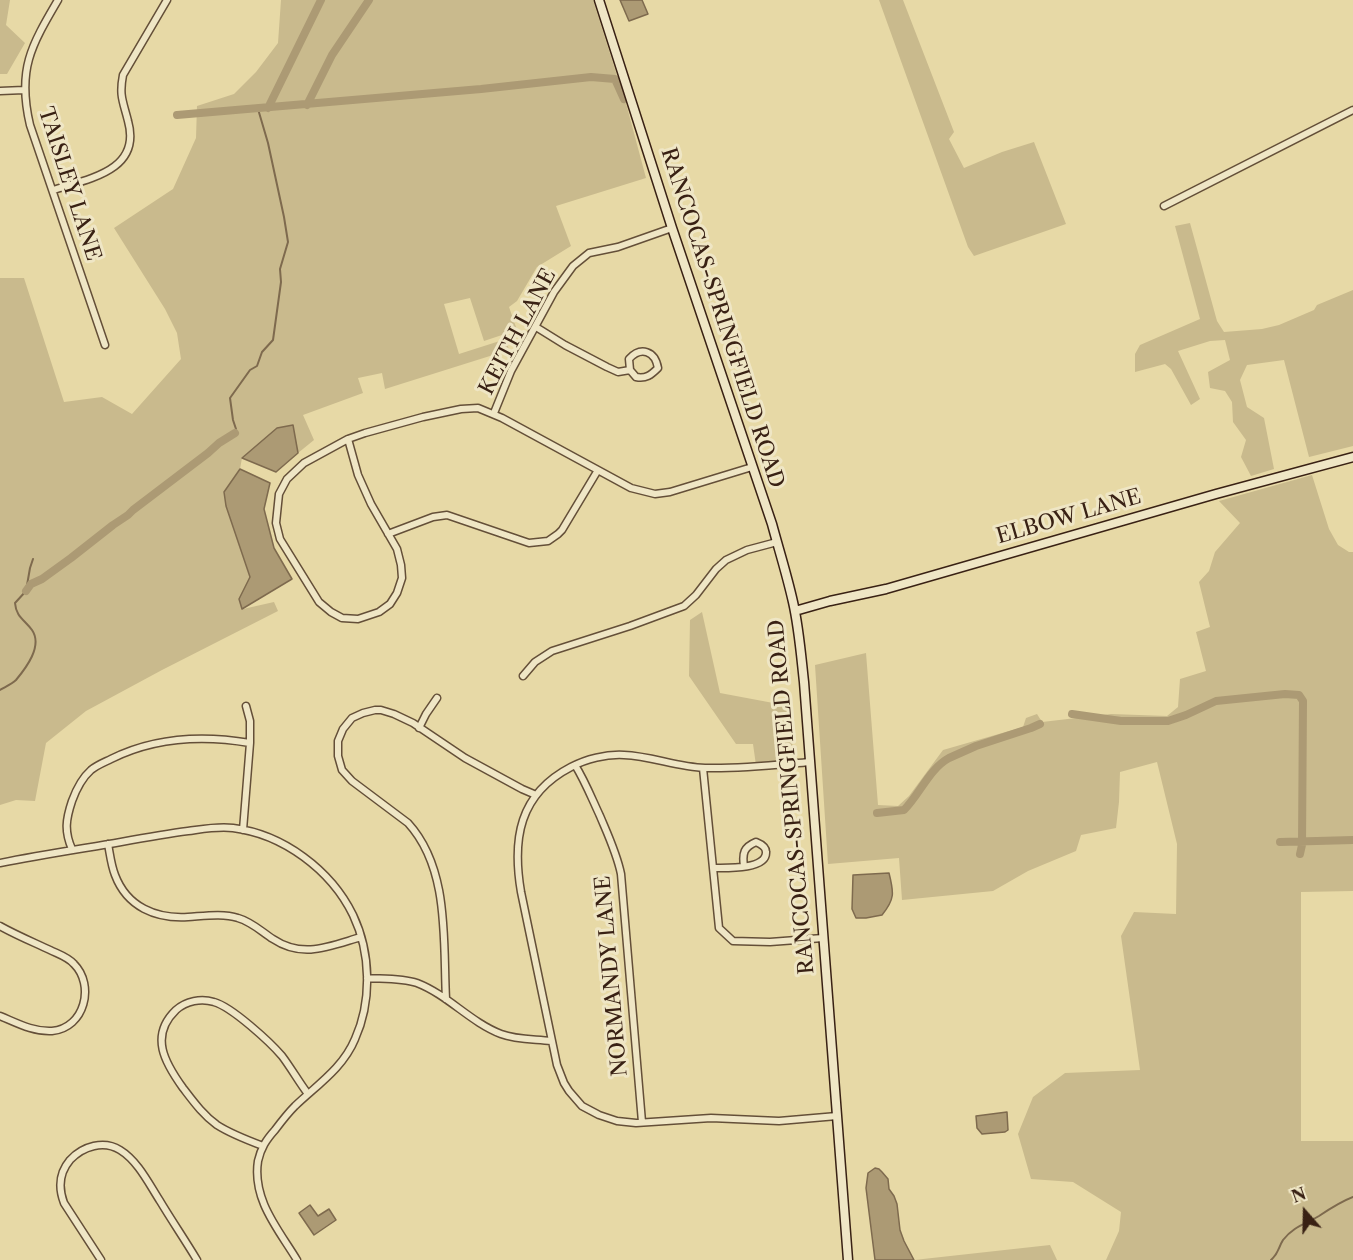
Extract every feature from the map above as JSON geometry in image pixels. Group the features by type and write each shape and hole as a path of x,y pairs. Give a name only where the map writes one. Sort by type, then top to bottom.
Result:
{"main road":[{"name":"RANCOCAS-SPRINGFIELD ROAD","path":"599,0 777,542 795,611 804,682 848,1260"},
{"name":"ELBOW LANE","path":"795,611 886,589 1353,457"}],"street":[{"name":"TAISLEY LANE","path":"58,0 33,46 27,65 24,90 30,125 105,345"},
{"path":"53,190 107,172 119,164 127,153 130,135 129,123 121,100 120,88 123,75 167,0"},
{"path":"0,91 24,90"},
{"path":"1164,206 1353,110"},
{"name":"KEITH LANE","path":"494,413 511,371 563,279 578,261 589,253 618,247 672,228"},
{"path":"536,327 607,368 618,372 630,370"},
{"path":"644,352 655,357 658,368 650,376 636,377 630,370 629,359 633,355 644,352"},
{"path":"348,439 358,475 371,504 397,549 402,578 390,604 379,612 358,619 342,618 319,602 280,539 276,523 279,494 287,479 304,464 348,439 423,417 478,408 494,413 631,488 655,494 670,492 752,467"},
{"path":"388,534 433,517 447,515 528,543 548,542 562,530 598,470"},
{"path":"523,676 535,662 552,651 684,606 721,564 731,557 777,542"},
{"path":"419,728 437,698"},
{"path":"243,830 250,743 250,721 246,706"},
{"path":"446,999 442,904 431,861 414,830 402,817 352,782 342,770 338,756 338,741 352,718 381,710 400,716 465,758 536,795"},
{"path":"72,849 67,834 68,811 78,789 92,769 125,752 170,740 231,740 250,743"},
{"path":"810,762 703,768 623,754 602,756 575,765 539,790 528,808 521,828 518,870 557,1065 564,1083 582,1106 608,1119 627,1122 711,1118 779,1121 837,1116"},
{"name":"NORMANDY LANE","path":"575,765 584,779 605,827 621,874 642,1122"},
{"path":"703,768 719,928 733,941 770,942 823,938"},
{"path":"0,863 72,849 210,828 232,828 264,836 294,851 322,872 343,898 361,937 366,962 366,996 362,1017 352,1047 340,1064 294,1107 268,1136 262,1146 258,1170 262,1200 270,1218 297,1260"},
{"path":"108,844 116,877 122,890 132,902 152,913 175,917 219,915 239,918 284,946 303,950 321,949 361,937"},
{"path":"713,868 744,866"},
{"path":"0,926 72,961 83,978 85,998 72,1024 58,1030 27,1028 0,1016"},
{"path":"367,978 411,982 446,999 499,1034 551,1041"},
{"path":"262,1146 234,1135 216,1124 200,1109 177,1080 166,1062 162,1049 164,1028 171,1016 181,1006 188,1003 202,1000 216,1002 228,1009 277,1051 308,1094"},
{"path":"101,1260 64,1203 60,1181 65,1167 75,1155 89,1147 104,1145 119,1150 132,1160 197,1260"}],"shaded area":[{"path":"0,0 10,0 6,25 25,43 7,74 0,74"},
{"path":"281,0 593,0 627,107 646,178 556,206 571,246 537,267 517,301 509,307 517,330 484,341 470,298 444,304 459,354 506,339 509,350 385,389 382,373 358,378 363,393 303,415 314,440 298,453 293,426 242,458 240,469 224,492 226,506 250,577 239,599 243,609 274,602 278,611 86,711 46,743 35,801 16,800 0,805 0,278 24,278 64,402 102,397 132,414 181,359 177,333 165,309 114,228 173,189 196,138 197,106 234,94 256,72 278,43"},
{"path":"620,0 642,0 648,14 629,21"},
{"path":"879,0 903,0 954,132 949,139 964,168 1034,142 1066,224 974,256 968,247"},
{"path":"1190,223 1217,321 1224,332 1262,329 1279,325 1314,310 1317,305 1353,290 1353,446 1309,457 1284,360 1247,365 1240,380 1247,407 1264,418 1274,469 1251,476 1241,457 1246,440 1233,422 1232,402 1225,391 1210,388 1208,372 1230,360 1225,340 1210,341 1178,351 1200,399 1191,405 1171,369 1165,364 1135,372 1135,354 1140,345 1200,319 1175,226"},
{"path":"293,425 298,453 276,472 242,458 277,428"},
{"path":"240,469 270,483 264,509 274,548 292,579 242,609 239,599 250,577 226,506 224,492"},
{"path":"1312,475 1329,529 1338,545 1353,552 1353,891 1301,892 1301,1141 1353,1141 1353,1260 1106,1260 1119,1231 1121,1212 1073,1182 1031,1179 1018,1134 1033,1097 1065,1073 1140,1070 1121,936 1134,912 1176,914 1177,844 1157,762 1120,772 1116,828 1081,835 1076,851 1028,871 993,891 902,900 899,858 828,864 815,665 866,653 878,805 898,806 909,796 943,750 1023,727 1026,718 1037,714 1042,722 1111,714 1167,716 1178,707 1180,679 1206,671 1196,632 1210,627 1199,582 1209,571 1215,552 1240,523 1219,501"},
{"path":"702,612 720,693 784,705 790,718 794,762 756,765 753,744 736,744 689,676 690,620"},
{"path":"889,873 892,896 882,915 856,918 852,909 853,875"},
{"path":"1007,1112 1008,1130 1005,1132 982,1134 977,1128 976,1116"},
{"path":"875,1168 879,1169 888,1179 889,1189 897,1204 900,1230 914,1260 875,1260 866,1188 868,1173"},
{"path":"310,1205 318,1216 329,1209 336,1220 314,1235 299,1213"},
{"path":"1050,1245 1057,1260 914,1260"}],"waterway":[{"path":"268,108 321,0"},
{"path":"307,105 332,55 369,0"},
{"path":"177,115 481,89 591,77 615,79 624,99"},
{"path":"235,433 230,398 250,370 257,366 262,352 273,340 281,282 280,269 288,242 268,143 258,109"},
{"path":"26,591 31,584 42,579 71,558 235,433"},
{"path":"0,690 16,680 32,656 36,643 32,630 19,615 15,603 26,591 33,559"},
{"path":"1072,714 1121,721 1168,721 1216,701 1285,694 1299,695 1303,701 1302,845 1300,854"},
{"path":"877,813 904,810 930,775 949,758 1040,724"},
{"path":"1280,842 1353,840"},
{"path":"1271,1260 1291,1231 1353,1197"}]}
